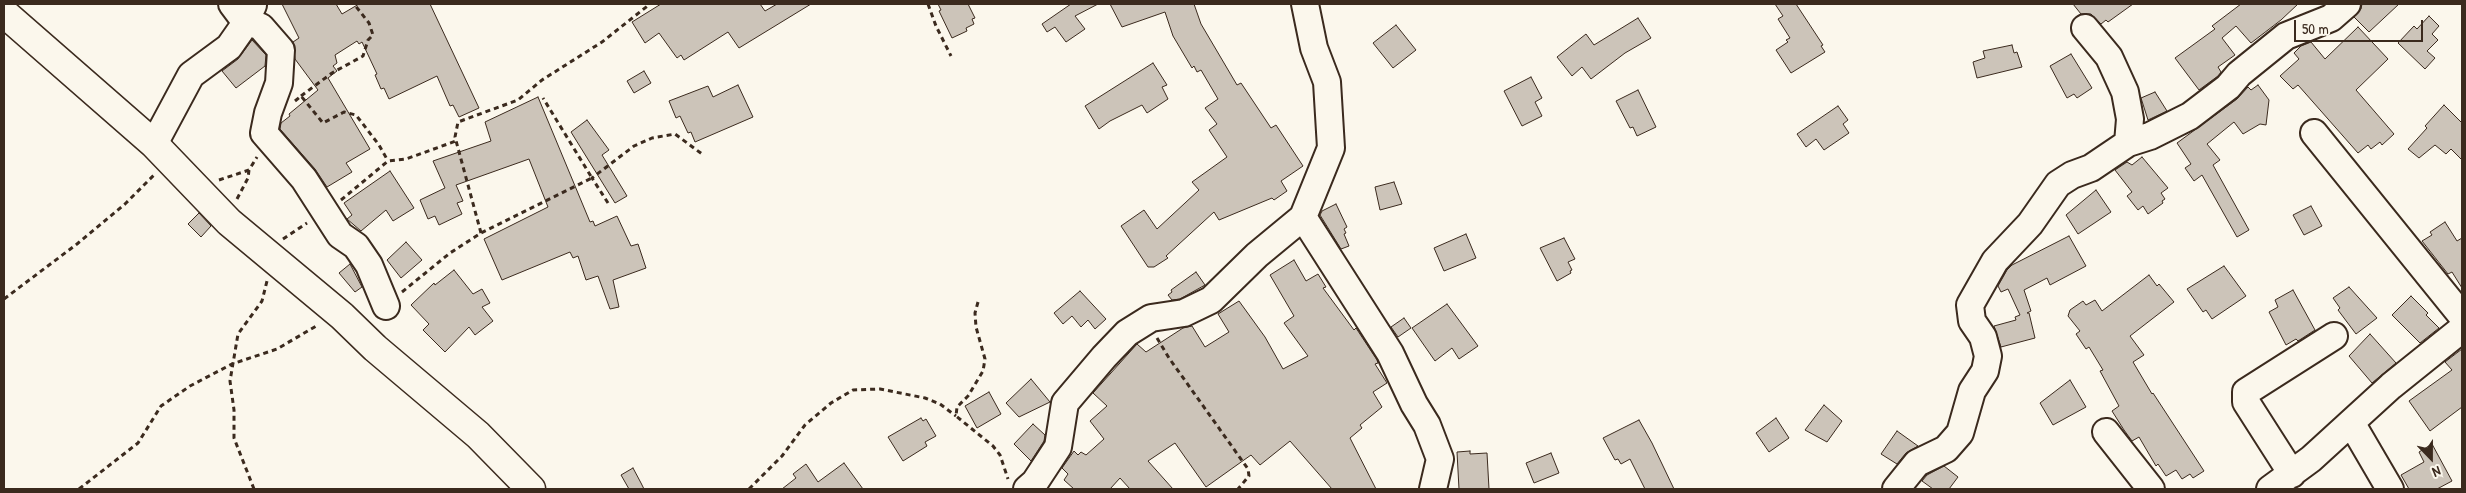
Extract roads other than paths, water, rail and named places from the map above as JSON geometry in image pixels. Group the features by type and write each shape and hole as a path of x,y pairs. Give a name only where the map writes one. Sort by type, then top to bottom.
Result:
{"main road":[{"path":"4,13 161,152 229,222 342,316 375,348 478,435 531,489"}],"street":[{"path":"1018,487 1035,482 1058,448 1065,403 1115,345 1127,334 1147,321 1184,313 1211,300 1257,256 1303,217 1331,148 1327,82 1314,48 1305,4"},
{"path":"1896,489 1917,463 1946,449 1960,433 1972,391 1985,371 1988,356 1983,337 1972,321 1970,305 1996,261 2030,224 2058,184 2072,175 2090,168 2128,143 2150,136 2190,116 2228,87 2239,74 2286,36 2316,22 2332,18 2346,4"},
{"path":"161,152 191,74 229,48 244,10 281,50 279,83 265,128 304,179 340,235 356,246 369,265 386,306"},
{"path":"2085,28 2109,57 2125,92 2130,119 2128,143"},
{"path":"2314,133 2462,316"},
{"path":"1303,217 1390,353 1414,404 1427,425 1440,459 1433,489"},
{"path":"2270,489 2292,474 2352,424 2391,386 2462,329"},
{"path":"2292,474 2246,402 2246,392 2334,336"},
{"path":"2352,424 2390,489"},
{"path":"2106,432 2151,489"}]}
